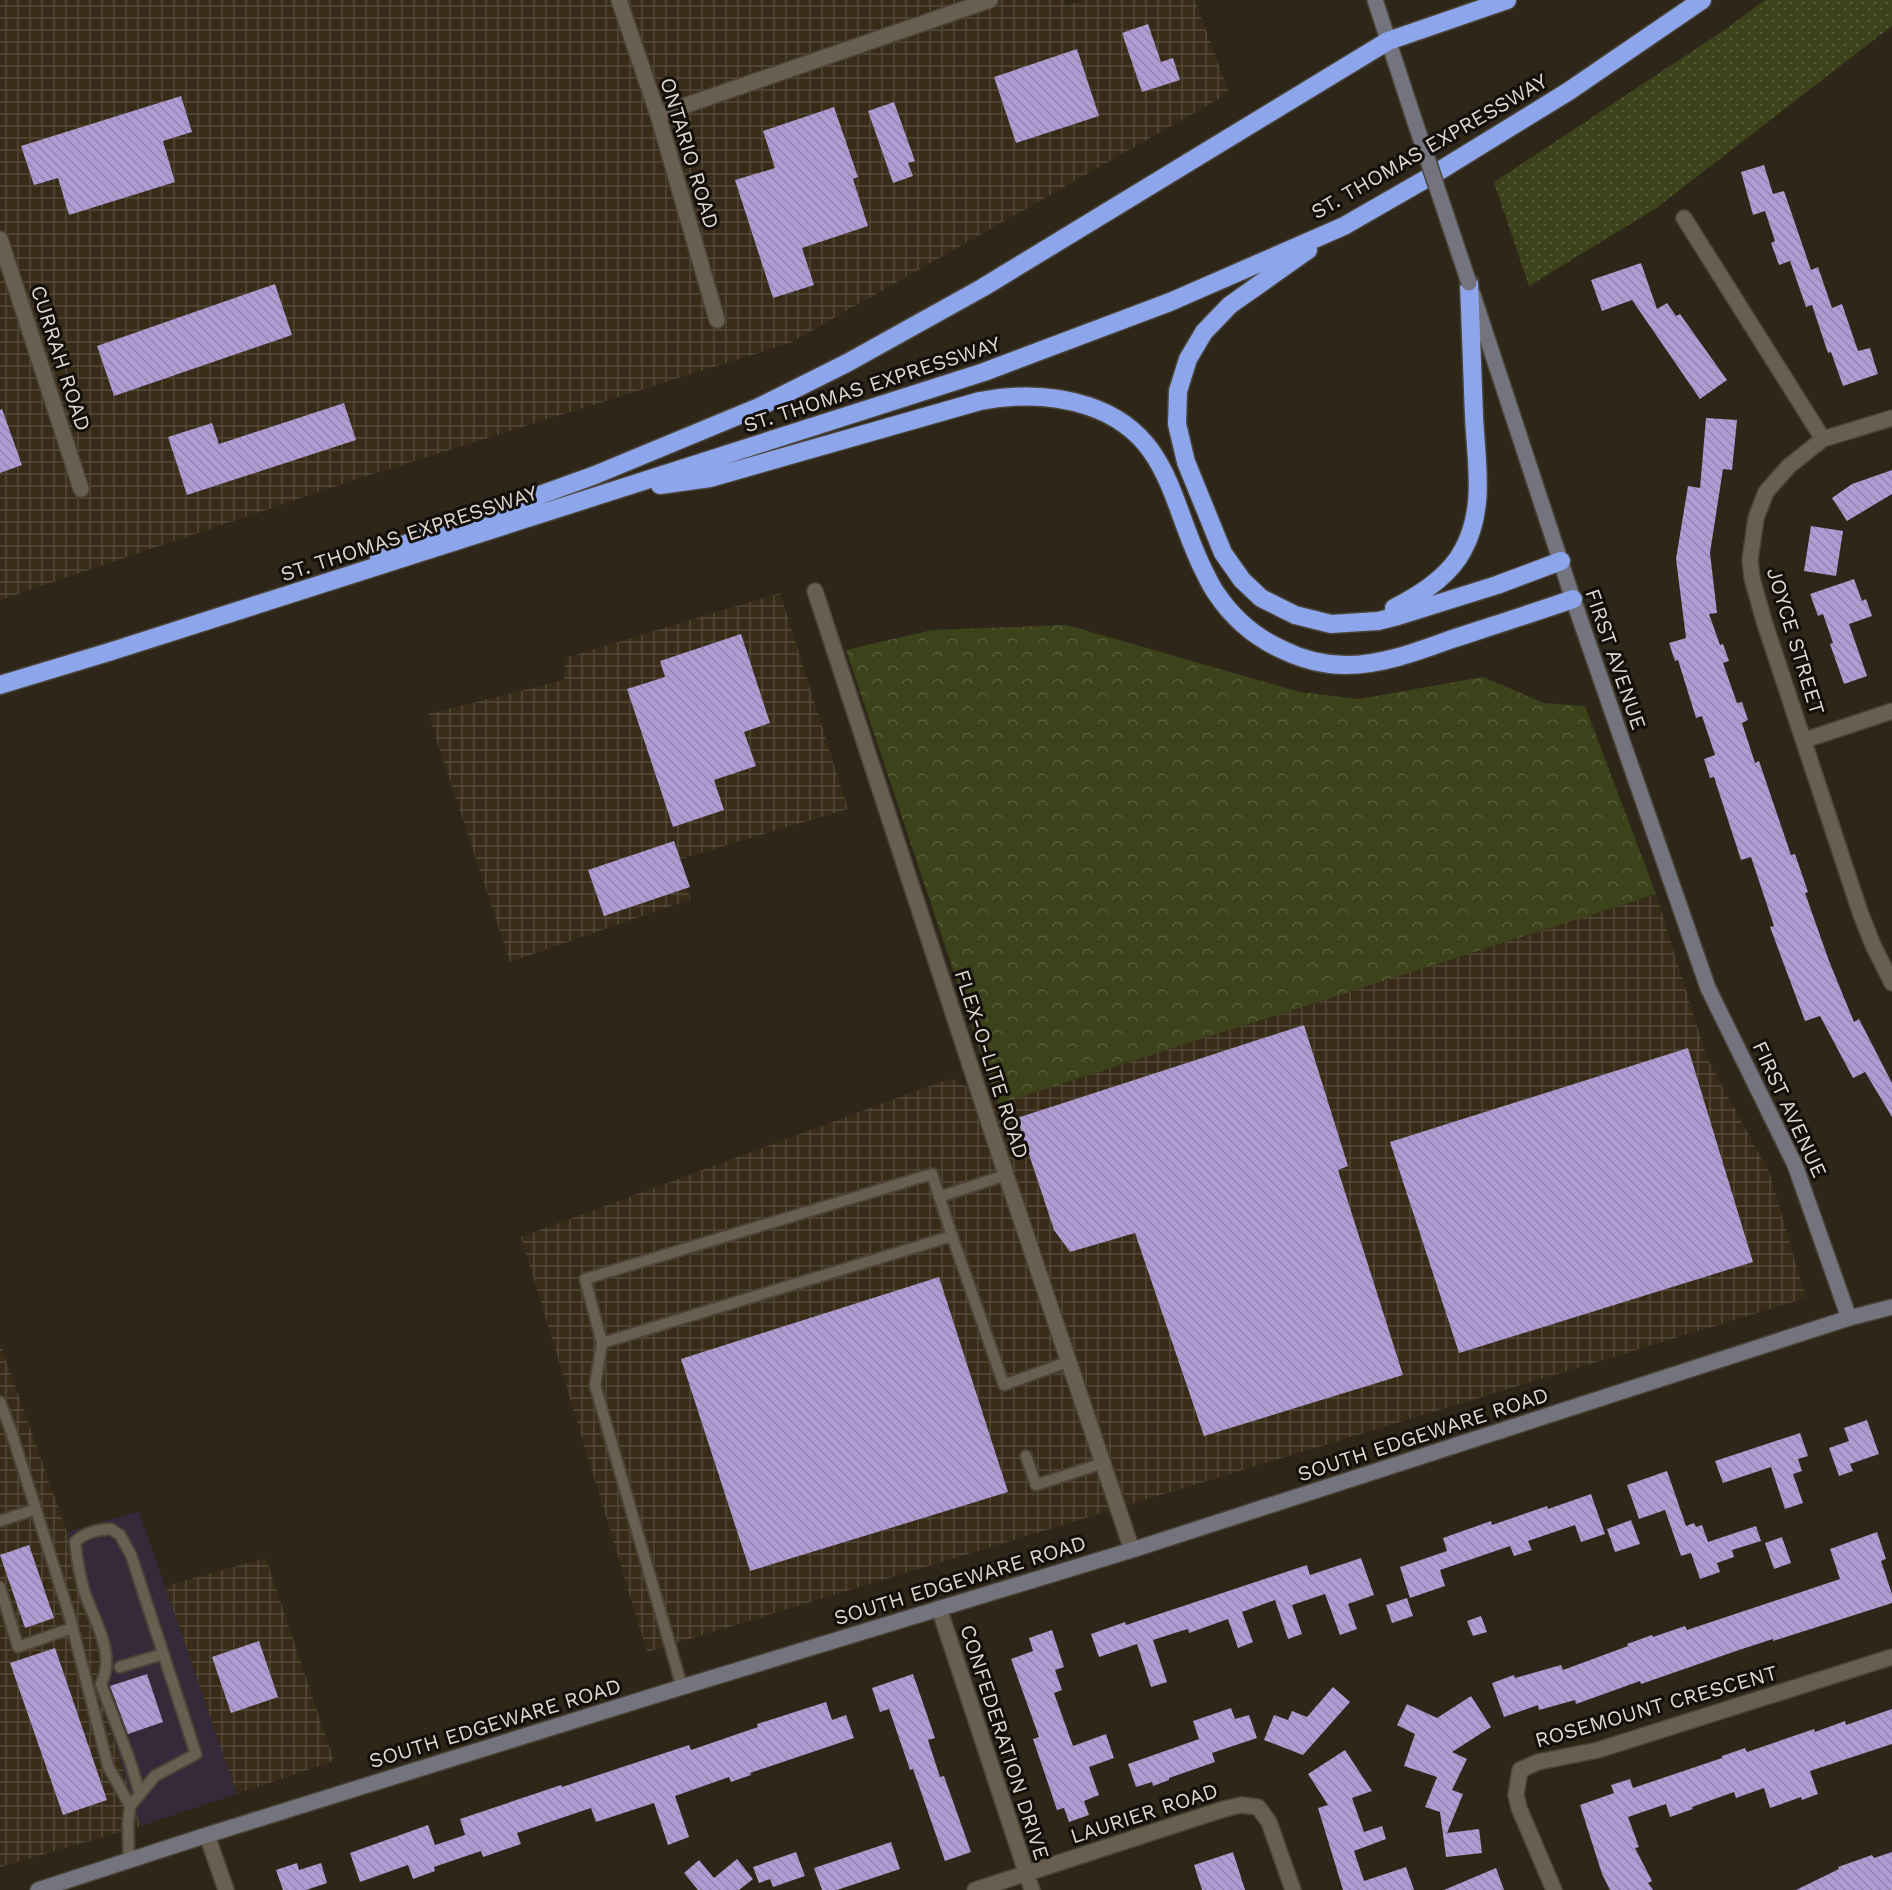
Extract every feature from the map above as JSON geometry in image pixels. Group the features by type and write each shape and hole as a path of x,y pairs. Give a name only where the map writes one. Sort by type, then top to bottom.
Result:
{"highway":[{"path":"109,652 595,475 759,407 847,363 982,288 1388,40 1507,0"},
{"name":"ST. THOMAS EXPRESSWAY","path":"0,685 994,368 1170,302 1344,226 1569,91 1702,0"},
{"path":"1344,226 1230,305 1204,332 1188,359 1178,391 1177,424 1186,462 1223,553 1242,580 1261,598 1294,615 1331,624 1378,621 1398,616 1497,585 1561,561"},
{"path":"1349,623 1382,614 1426,591 1448,570 1463,551 1474,521 1479,472 1469,283"},
{"path":"614,491 710,478 980,401 1003,397 1053,397 1110,413 1127,424 1147,445 1169,482 1198,557 1215,593 1242,623 1264,641 1288,652 1312,661 1347,665 1377,661 1408,654 1573,599"}],"main road":[{"name":"FIRST AVENUE","path":"1375,0 1573,599 1708,988 1792,1156 1849,1318"},
{"name":"SOUTH EDGEWARE ROAD","path":"38,1890 682,1687 1132,1550 1849,1318 1892,1307"}],"street":[{"name":"ONTARIO ROAD","path":"620,0 658,115 717,320"},
{"path":"658,115 990,0"},
{"path":"1684,218 1823,439 1892,418"},
{"name":"CURRAH ROAD","path":"0,239 81,489"},
{"name":"JOYCE STREET","path":"1823,439 1789,466 1766,492 1756,518 1750,560 1752,578 1764,621 1860,912 1872,945 1892,983"},
{"name":"FLEX-O-LITE ROAD","path":"815,591 1006,1175 1132,1550"},
{"path":"1805,740 1892,711"},
{"name":"CONFEDERATION DRIVE","path":"939,1608 1032,1890"},
{"name":"ROSEMOUNT CRESCENT","path":"1554,1890 1519,1808 1516,1795 1520,1770 1538,1762 1598,1750 1892,1657"},
{"name":"LAURIER ROAD","path":"975,1890 1241,1805 1258,1807 1269,1822 1293,1890"},
{"path":"207,1835 226,1890"}],"lane":[{"path":"682,1687 595,1385 602,1343 585,1279 932,1174 1004,1384 1070,1361"},
{"path":"939,1197 1006,1175"},
{"path":"602,1343 952,1236"},
{"path":"0,1402 36,1509 72,1628 108,1766 130,1806"},
{"path":"1026,1456 1036,1485 1103,1463"},
{"path":"0,1521 36,1509"},
{"path":"129,1861 130,1806 140,1794 155,1776 196,1754 131,1555 120,1535 111,1528 96,1530 84,1534 75,1542 84,1591 105,1647 105,1676 101,1684 140,1794"},
{"path":"0,1587 18,1647 72,1628"},
{"path":"120,1667 163,1654"}],"shaded area":[{"path":"0,0 1064,0 1066,6 1084,0 1195,0 1229,93 790,343 360,478 0,600"},
{"path":"780,593 848,809 677,860 691,899 510,962 428,714 564,680 565,658"},
{"path":"1656,894 1707,1058 1770,1174 1806,1298 647,1652 521,1237 951,1078 998,1104"},
{"path":"0,1343 67,1532 104,1658 96,1685 141,1826 0,1867"},
{"path":"139,1511 237,1794 141,1826 96,1685 67,1532"},
{"path":"266,1558 334,1761 237,1794 165,1586"}],"green space":[{"path":"1765,0 1892,0 1892,26 1655,209 1529,286 1494,182 1726,29"},
{"path":"1067,625 1300,692 1359,699 1483,677 1544,703 1585,706 1656,894 998,1104 846,650 932,630"}],"building":[{"path":"1148,24 1161,62 1173,58 1180,80 1142,92 1122,33"},
{"path":"1077,49 1099,116 1016,143 994,77"},
{"path":"181,96 192,132 163,141 175,182 69,215 58,178 34,185 21,146"},
{"path":"894,102 915,161 908,163 913,176 893,183 868,111"},
{"path":"834,107 858,177 853,179 868,226 802,248 814,285 773,298 735,180 775,168 763,131"},
{"path":"1764,165 1773,194 1784,191 1811,270 1818,267 1832,308 1842,304 1858,351 1870,348 1878,374 1843,386 1831,352 1828,353 1812,305 1806,307 1790,261 1779,265 1771,243 1775,241 1765,211 1753,215 1741,172"},
{"path":"1641,263 1657,309 1667,303 1676,316 1680,314 1727,380 1700,399 1632,300 1602,311 1591,280"},
{"path":"275,284 292,335 114,396 97,346"},
{"path":"344,403 356,440 187,495 168,437 212,423 219,444"},
{"path":"2,409 22,465 0,473 0,410"},
{"path":"1706,418 1737,420 1732,470 1723,469 1710,553 1717,613 1709,614 1720,645 1723,644 1729,661 1723,663 1737,703 1742,702 1748,720 1742,723 1755,763 1759,761 1791,855 1795,854 1808,892 1805,893 1829,961 1854,1022 1859,1019 1892,1083 1892,1117 1865,1072 1853,1078 1820,1016 1805,1021 1770,927 1774,926 1751,857 1741,860 1714,777 1710,778 1704,759 1715,755 1702,716 1696,718 1678,660 1675,661 1669,643 1686,638 1676,559 1688,486 1700,488"},
{"path":"1892,470 1892,494 1847,521 1832,498 1852,484"},
{"path":"1811,526 1843,531 1836,576 1804,571"},
{"path":"1854,579 1862,601 1866,599 1872,616 1849,624 1867,676 1844,684 1830,644 1833,643 1823,614 1818,616 1810,594"},
{"path":"741,634 770,723 744,732 756,766 714,780 724,810 673,827 627,689 665,677 660,661"},
{"path":"674,841 690,887 604,916 588,870"},
{"path":"1304,1025 1348,1166 1338,1170 1403,1375 1204,1436 1135,1233 1070,1252 1054,1230 1017,1118"},
{"path":"1688,1048 1753,1262 1459,1353 1390,1142"},
{"path":"939,1277 1008,1492 750,1571 681,1359"},
{"path":"1867,1420 1879,1454 1850,1464 1853,1471 1839,1476 1829,1448 1849,1441 1844,1428"},
{"path":"1800,1433 1808,1456 1798,1459 1802,1471 1793,1474 1803,1503 1785,1509 1771,1467 1723,1483 1715,1461"},
{"path":"1667,1471 1686,1526 1694,1523 1696,1527 1702,1525 1708,1542 1756,1526 1761,1541 1732,1550 1734,1557 1717,1563 1720,1572 1700,1579 1691,1553 1681,1556 1665,1510 1639,1519 1627,1485"},
{"path":"1591,1494 1605,1534 1581,1542 1575,1525 1528,1541 1532,1550 1514,1556 1510,1546 1440,1570 1445,1586 1410,1598 1400,1567 1447,1551 1443,1538 1491,1521 1492,1525"},
{"path":"1631,1520 1640,1544 1615,1552 1607,1529"},
{"path":"1877,1532 1886,1559 1881,1561 1892,1594 1892,1603 1773,1641 1773,1639 1641,1684 1640,1681 1576,1704 1575,1700 1539,1710 1538,1705 1504,1717 1492,1683 1514,1675 1515,1678 1561,1665 1563,1670 1652,1635 1653,1637 1685,1626 1687,1630 1840,1579 1830,1549"},
{"path":"1782,1537 1791,1563 1774,1569 1765,1543"},
{"path":"29,1545 54,1618 25,1628 0,1555"},
{"path":"1361,1558 1374,1595 1348,1604 1357,1629 1340,1635 1325,1594 1292,1605 1302,1634 1288,1639 1275,1600 1242,1612 1253,1642 1238,1648 1228,1619 1189,1633 1188,1629 1153,1640 1167,1682 1151,1687 1137,1644 1099,1657 1091,1634 1125,1622 1126,1625 1307,1565 1310,1575"},
{"path":"1407,1598 1413,1616 1392,1623 1386,1605"},
{"path":"1481,1616 1487,1632 1473,1636 1467,1621"},
{"path":"1052,1630 1064,1667 1055,1670 1062,1690 1054,1693 1073,1746 1106,1734 1114,1758 1089,1767 1099,1795 1084,1801 1089,1815 1069,1822 1064,1808 1057,1810 1033,1739 1039,1737 1011,1659 1033,1651 1029,1638"},
{"path":"259,1641 278,1697 231,1713 212,1657"},
{"path":"55,1648 107,1800 63,1815 10,1663"},
{"path":"147,1674 163,1722 128,1734 110,1686"},
{"path":"913,1674 935,1738 928,1740 940,1777 944,1776 971,1852 945,1861 889,1709 880,1712 872,1688"},
{"path":"1333,1687 1350,1702 1303,1755 1264,1740 1274,1715 1288,1720 1292,1711 1307,1717"},
{"path":"1471,1696 1491,1727 1452,1752 1467,1759 1452,1790 1463,1794 1447,1833 1479,1829 1482,1853 1446,1857 1440,1812 1425,1807 1437,1777 1404,1766 1415,1734 1397,1725 1407,1704 1437,1718"},
{"path":"826,1702 832,1720 846,1715 854,1738 750,1773 751,1775 731,1782 729,1777 675,1796 689,1837 668,1845 654,1803 596,1822 591,1808 517,1833 521,1844 483,1857 481,1851 434,1867 435,1871 413,1879 408,1865 360,1882 350,1853 428,1825 435,1845 465,1835 460,1819 689,1745 691,1750 758,1727 757,1724"},
{"path":"1231,1708 1235,1719 1249,1715 1257,1738 1212,1753 1215,1762 1153,1786 1152,1782 1136,1787 1128,1764 1199,1739 1193,1721"},
{"path":"1892,1709 1892,1744 1810,1771 1818,1794 1802,1800 1801,1797 1770,1808 1764,1788 1736,1798 1734,1792 1670,1817 1666,1804 1628,1817 1639,1847 1635,1848 1652,1881 1648,1883 1653,1890 1610,1890 1602,1874 1580,1805 1614,1793 1611,1785 1630,1779 1633,1788 1745,1748 1747,1752 1814,1729 1815,1732 1845,1721 1846,1725"},
{"path":"1345,1750 1372,1791 1352,1798 1364,1832 1382,1826 1386,1839 1354,1851 1364,1881 1406,1867 1414,1890 1343,1890 1318,1808 1328,1805 1308,1774"},
{"path":"891,1842 900,1869 837,1890 822,1890 814,1868"},
{"path":"796,1852 805,1876 773,1887 770,1879 759,1883 753,1867"},
{"path":"1233,1852 1245,1890 1202,1890 1194,1865"},
{"path":"1892,1852 1892,1890 1796,1890 1839,1869 1838,1867 1872,1855 1874,1858"},
{"path":"737,1859 753,1879 739,1890 698,1890 684,1873 699,1860 714,1878"},
{"path":"297,1863 299,1870 321,1863 327,1883 306,1890 283,1890 276,1870"},
{"path":"1496,1868 1504,1890 1444,1890"}]}
